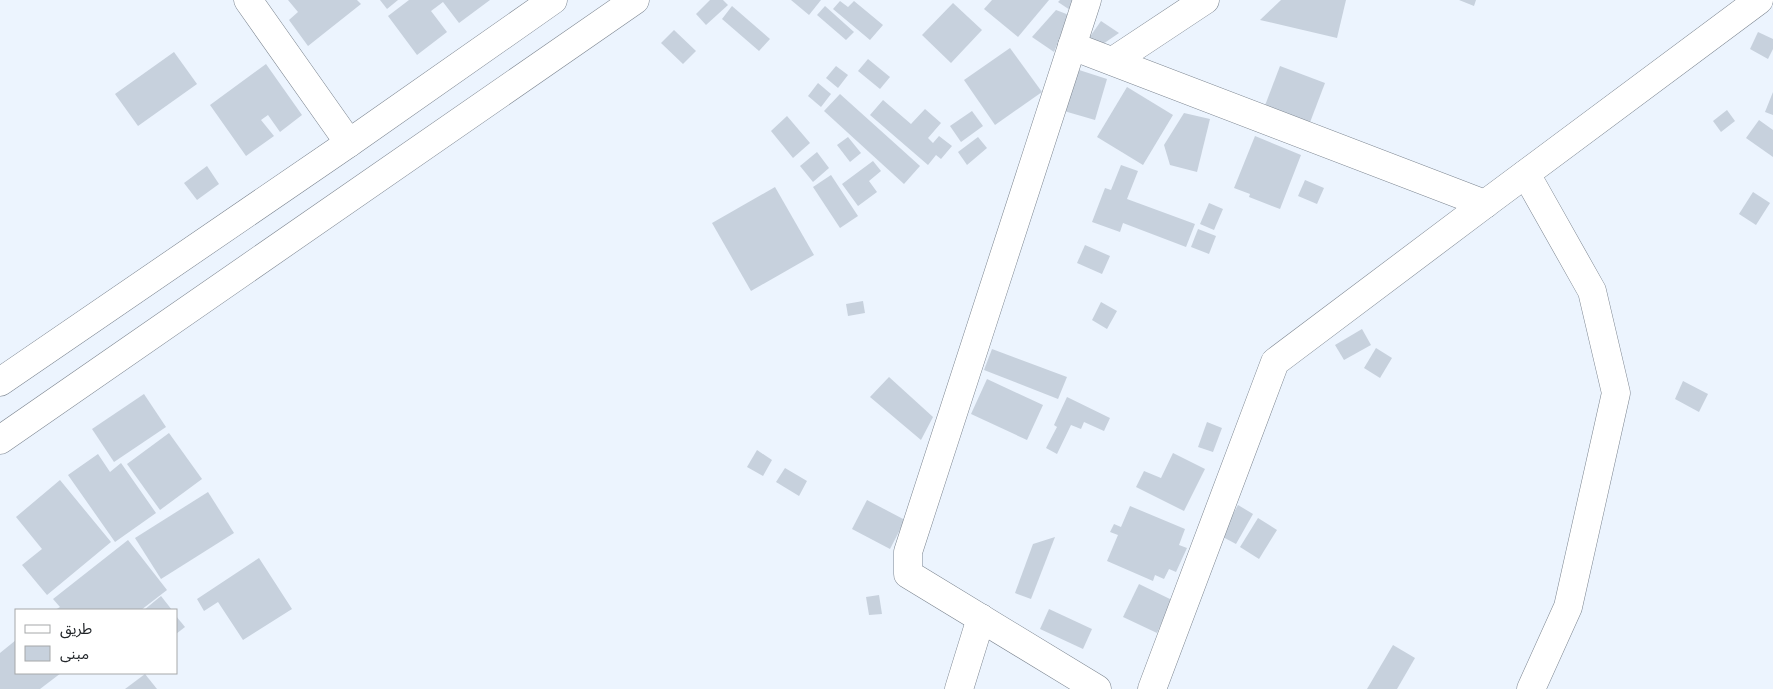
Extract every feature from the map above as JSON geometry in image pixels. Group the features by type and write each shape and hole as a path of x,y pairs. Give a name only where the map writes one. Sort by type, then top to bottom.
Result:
{"street":[{"path":"248,0 349,143"},
{"path":"0,382 554,0"},
{"path":"0,440 635,0"},
{"path":"1087,0 908,552 908,574 1097,689"},
{"path":"1113,61 1204,0"},
{"path":"1152,689 1275,362 1759,0"},
{"path":"1072,46 1485,204"},
{"path":"1526,174 1592,291 1616,393 1568,607 1531,689"},
{"path":"959,689 981,618"}],"building":[{"path":"288,0 357,0 361,4 308,46 289,20 298,12"},
{"path":"380,0 398,0 387,9"},
{"path":"409,0 490,0 459,23 443,2 431,11 447,32 417,55 388,16"},
{"path":"710,0 723,0 728,5 706,25 696,14"},
{"path":"791,0 821,0 809,15"},
{"path":"992,0 1049,0 1018,37 984,9"},
{"path":"1060,0 1081,0 1073,12 1058,2"},
{"path":"1281,0 1346,0 1337,38 1260,20"},
{"path":"1459,0 1476,0 1474,6"},
{"path":"840,1 848,7 854,1 883,25 870,40 833,9"},
{"path":"953,3 982,30 951,63 922,35"},
{"path":"732,6 770,39 759,51 722,19"},
{"path":"825,6 854,32 846,40 817,15"},
{"path":"1056,10 1069,15 1054,52 1032,37"},
{"path":"1101,21 1119,33 1100,46 1089,38"},
{"path":"674,30 696,51 683,64 661,43"},
{"path":"1758,32 1773,39 1773,49 1768,59 1750,49"},
{"path":"1010,48 1042,92 995,125 964,80"},
{"path":"174,52 197,84 138,126 115,94"},
{"path":"868,59 890,77 880,89 858,71"},
{"path":"266,64 302,115 280,132 268,115 261,120 274,136 246,156 210,105"},
{"path":"836,66 848,75 838,88 826,78"},
{"path":"1280,66 1325,83 1309,125 1264,108"},
{"path":"1076,69 1107,79 1095,120 1064,111"},
{"path":"818,83 831,94 821,107 808,96"},
{"path":"1127,87 1173,115 1143,165 1097,137"},
{"path":"1773,92 1773,115 1765,112"},
{"path":"840,94 920,166 904,184 824,111"},
{"path":"883,100 911,124 925,109 941,123 928,138 933,143 939,136 952,146 941,159 936,155 928,165 870,115"},
{"path":"1727,110 1735,121 1721,132 1713,121"},
{"path":"972,111 983,126 961,142 950,126"},
{"path":"1184,113 1210,119 1197,172 1170,165 1164,145"},
{"path":"787,116 810,143 793,158 771,131"},
{"path":"1759,120 1773,130 1773,157 1746,138"},
{"path":"1255,136 1301,155 1280,209 1249,197 1250,194 1234,188"},
{"path":"848,137 861,153 850,162 837,145"},
{"path":"978,137 987,148 967,165 958,152"},
{"path":"817,152 829,168 813,182 800,166"},
{"path":"873,161 881,171 869,181 877,192 858,206 842,184"},
{"path":"1121,165 1138,171 1127,199 1195,224 1186,247 1123,223 1120,232 1092,222 1105,188 1111,190"},
{"path":"207,166 219,184 197,200 184,183"},
{"path":"831,175 858,216 840,228 813,187"},
{"path":"1305,180 1324,188 1317,204 1298,196"},
{"path":"775,187 814,255 751,291 712,223"},
{"path":"1753,192 1770,203 1756,225 1739,214"},
{"path":"1209,203 1223,209 1214,230 1200,224"},
{"path":"1198,229 1216,236 1209,254 1191,247"},
{"path":"1085,245 1110,256 1102,274 1077,263"},
{"path":"863,301 865,313 848,316 846,304"},
{"path":"1101,302 1117,311 1107,329 1092,320"},
{"path":"1362,329 1371,345 1344,360 1335,345"},
{"path":"1376,348 1392,358 1380,378 1364,368"},
{"path":"992,349 1067,377 1058,399 984,370"},
{"path":"889,377 933,417 921,440 870,397"},
{"path":"987,379 1043,405 1027,440 971,414"},
{"path":"1683,381 1708,394 1699,412 1675,399"},
{"path":"144,394 166,427 114,462 92,429"},
{"path":"1067,397 1110,418 1104,431 1084,422 1081,429 1071,425 1057,454 1046,448 1057,427 1054,425"},
{"path":"1207,422 1222,428 1213,452 1198,447"},
{"path":"169,433 202,479 160,510 127,464"},
{"path":"757,450 772,460 763,476 747,467"},
{"path":"1173,453 1205,469 1184,511 1136,487 1144,471 1161,478"},
{"path":"98,454 110,472 121,463 156,513 115,542 68,475"},
{"path":"785,468 807,481 799,496 776,482"},
{"path":"60,480 111,542 47,595 22,565 42,549 16,517"},
{"path":"208,492 234,533 161,579 135,538"},
{"path":"867,500 905,520 890,549 852,529"},
{"path":"1238,505 1253,514 1236,544 1221,536"},
{"path":"1130,506 1185,529 1179,545 1187,548 1176,572 1169,569 1164,579 1155,575 1153,581 1107,561 1118,535 1110,532 1114,524 1121,527"},
{"path":"1258,518 1277,530 1259,559 1240,547"},
{"path":"1055,537 1031,599 1015,593 1033,544"},
{"path":"128,540 167,590 142,609 57,609 60,607 53,599"},
{"path":"259,558 292,609 243,640 218,602 204,611 197,599"},
{"path":"1139,584 1172,600 1157,633 1123,617"},
{"path":"879,595 882,614 869,615 866,597"},
{"path":"161,596 171,609 145,609"},
{"path":"1049,609 1092,629 1083,649 1040,629"},
{"path":"178,618 185,627 178,632"},
{"path":"15,641 15,674 60,674 40,689 0,689 0,653"},
{"path":"1393,645 1415,658 1397,689 1367,689"},
{"path":"145,674 157,689 125,689"}]}
